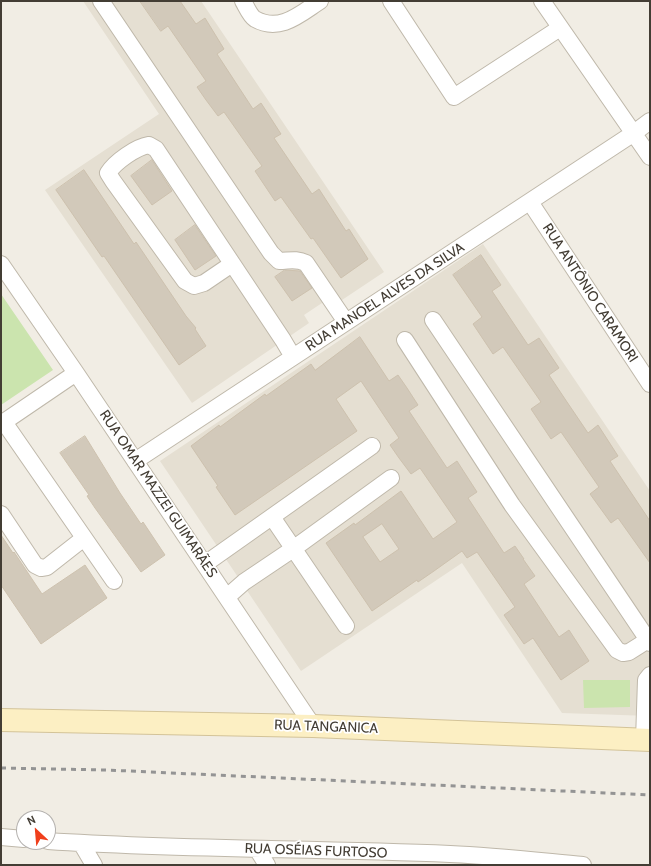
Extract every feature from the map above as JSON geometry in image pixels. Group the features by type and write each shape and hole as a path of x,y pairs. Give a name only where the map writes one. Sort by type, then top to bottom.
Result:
{"street":[{"path":"101,1 271,253 279,261 299,260 306,263 346,322"},
{"path":"243,1 254,18 274,25 290,21 320,1"},
{"path":"391,1 454,97 560,28"},
{"path":"542,1 650,157"},
{"name":"RUA MANOEL ALVES DA SILVA","path":"135,461 530,202 650,121"},
{"path":"232,264 204,283 194,286 185,281 113,181 108,173 113,166 142,146 149,145 156,149 283,340 293,358"},
{"name":"RUA ANTÔNIO CARAMORI","path":"530,202 650,384"},
{"name":"RUA OMAR MAZZEI GUIMARÃES","path":"1,264 313,726"},
{"path":"405,340 512,505 617,650 623,653 629,652 649,641 433,320"},
{"path":"76,373 2,423 114,581"},
{"path":"205,564 372,446"},
{"path":"227,597 244,582 293,549 391,478"},
{"path":"1,514 35,565 41,568 47,567 84,538"},
{"path":"272,517 346,626"},
{"path":"647,740 646,680 650,675"},
{"name":"RUA TANGANICA","path":"1,720 313,726 647,740"},
{"path":"1,837 16,838"},
{"name":"RUA OSÉIAS FURTOSO","path":"56,841 257,849 455,860 583,865"},
{"path":"81,843 94,865"},
{"path":"257,849 267,865"}],"shaded area":[{"path":"83,1 201,1 384,272 339,302 334,295 304,315 309,323 192,403 45,190 159,114"},
{"path":"483,244 650,491 650,716 562,713 462,563 301,671 160,461"}],"green space":[{"path":"1,294 53,370 1,405"},
{"path":"583,680 630,680 630,707 584,708"}],"building":[{"path":"140,1 180,1 196,24 205,18 224,49 217,54 253,109 261,103 281,134 274,138 312,194 319,189 346,231 349,229 368,259 341,278 313,238 311,239 281,197 275,201 255,171 262,166 224,112 218,116 197,87 206,81 168,26 161,31"},
{"path":"152,160 172,191 152,205 131,176"},
{"path":"84,170 134,244 136,242 186,316 196,328 195,329 206,346 179,365 104,256 102,257 56,190"},
{"path":"195,225 216,256 195,270 175,240"},
{"path":"481,255 501,285 492,291 528,345 539,338 559,368 549,375 567,402 588,433 598,425 618,456 610,461 650,521 650,563 618,518 611,523 590,494 599,487 561,432 551,439 531,409 541,402 503,347 493,354 473,324 482,317 453,275"},
{"path":"285,270 300,271 312,288 292,301 275,277"},
{"path":"360,337 389,381 398,375 418,405 409,411 447,468 457,461 477,492 468,498 504,553 515,546 535,576 524,584 559,637 569,630 589,661 561,680 533,638 524,644 504,615 515,607 477,552 467,558 462,551 418,582 417,580 372,611 326,543 354,523 355,525 401,491 433,539 457,522 420,468 411,474 390,445 399,438 361,381 336,399 357,431 235,515 216,487 218,486 191,446 219,425 220,427 265,394 266,396 311,364 315,370","holes":["382,524 399,549 380,562 363,537"]},
{"path":"85,436 120,493 141,524 143,522 165,555 141,572 95,508 87,496 89,495 60,453"},
{"path":"1,535 42,594 85,565 107,598 41,644 1,585"}],"railway":[{"path":"1,768 107,770 650,795"}]}
